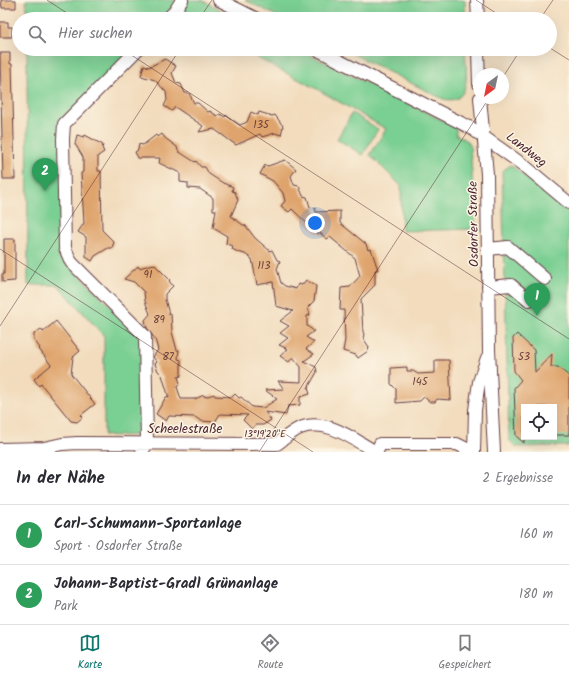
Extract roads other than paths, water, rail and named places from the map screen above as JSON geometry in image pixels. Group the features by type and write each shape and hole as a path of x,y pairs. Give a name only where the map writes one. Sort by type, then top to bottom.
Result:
{"street":[{"path":"174,12 182,0"},
{"path":"219,0 243,12"},
{"path":"477,0 478,12"},
{"path":"131,56 64,124 65,248 71,262 145,336 145,448"},
{"name":"Landweg","path":"330,56 483,135 526,167 569,203"},
{"path":"478,56 479,68"},
{"name":"Osdorfer Straße","path":"480,104 487,174 489,350 494,452"},
{"path":"488,249 508,247 546,279"},
{"path":"488,287 511,285 529,300"},
{"name":"Osdorfer Straße","path":"474,452 475,410 479,382 489,350"},
{"name":"Scheelestraße","path":"0,449 44,448 62,444 77,443 145,448 277,448 290,432 308,426 326,426 377,452 380,444 457,444 474,452"}],"place":[{"name":"Johann-Baptist-Gradl Grünanlage","path":"45,191"},
{"name":"Carl-Schumann-Sportanlage","path":"537,316"}]}
